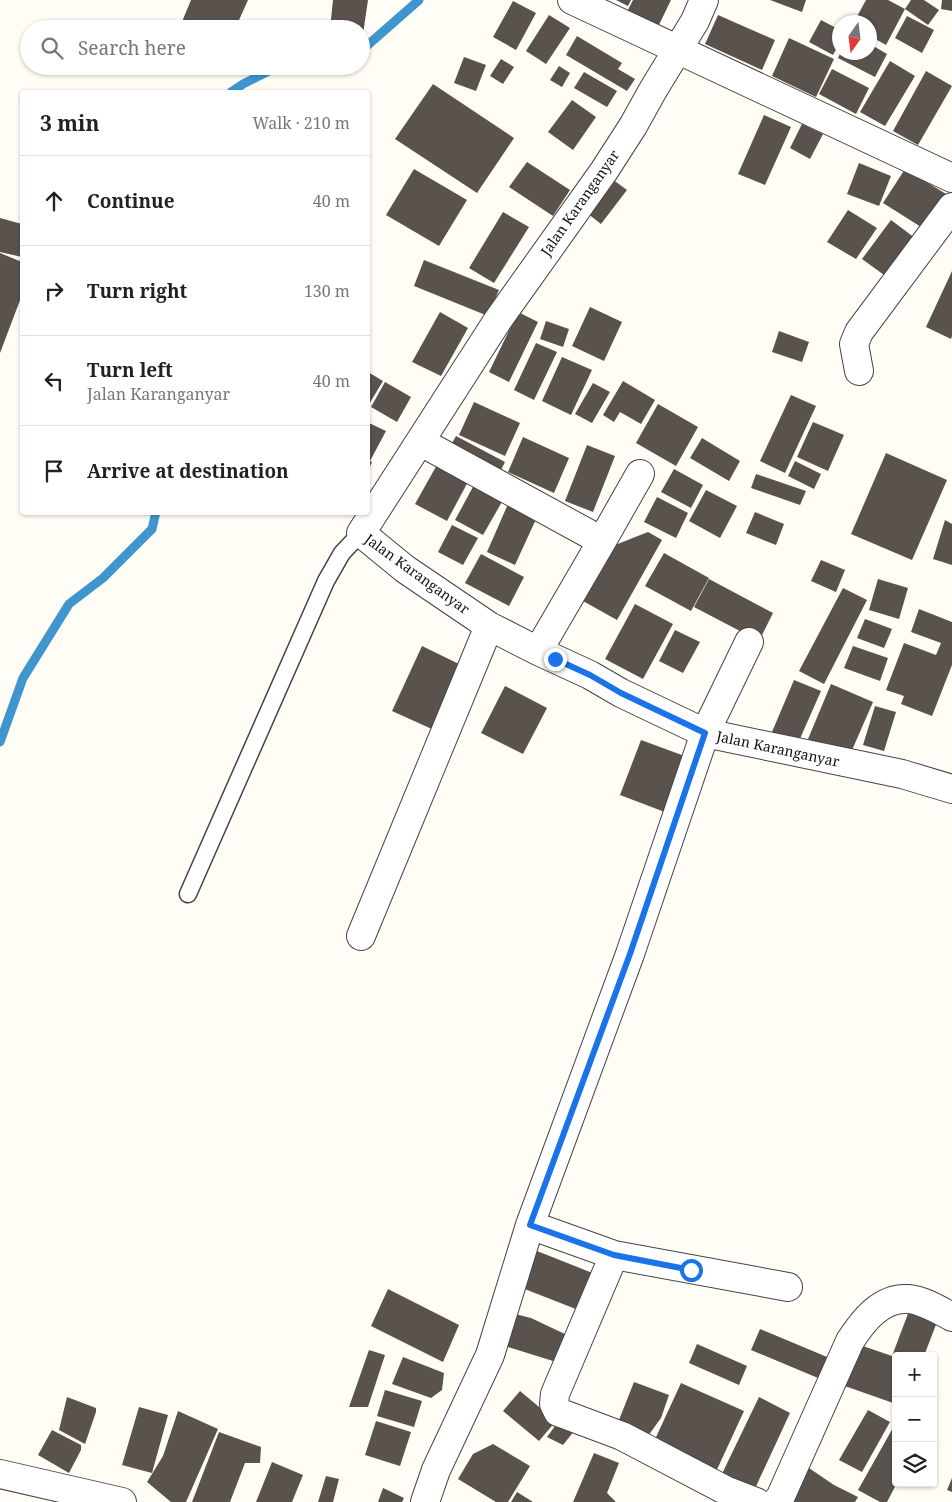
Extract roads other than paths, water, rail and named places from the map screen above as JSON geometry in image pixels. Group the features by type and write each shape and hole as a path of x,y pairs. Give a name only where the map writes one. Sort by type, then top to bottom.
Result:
{"street":[{"path":"572,0 952,178"},
{"name":"Jalan Karanganyar","path":"704,0 695,21 633,126 604,171 498,320 361,533 406,568 489,626 538,652 590,675 621,693 705,733 902,774 952,789"},
{"path":"859,371 854,344 859,332 952,207"},
{"path":"421,442 602,541"},
{"path":"538,652 640,474"},
{"path":"361,936 489,626"},
{"path":"425,1502 436,1470 490,1354 530,1225 630,954 705,733 749,642"},
{"path":"530,1225 614,1255 788,1287"},
{"path":"614,1255 556,1394 554,1404 558,1412 622,1436 726,1490 756,1502"},
{"path":"776,1502 780,1498 850,1341 863,1322 879,1308 892,1301 908,1299 952,1317"},
{"path":"0,1474 122,1502"}],"lane":[{"path":"188,894 326,581 342,553 361,533"}],"waterway":[{"path":"370,43 419,0"},
{"path":"234,90 261,75"},
{"path":"0,742 23,678 69,604 103,578 152,529 155,515"}]}
